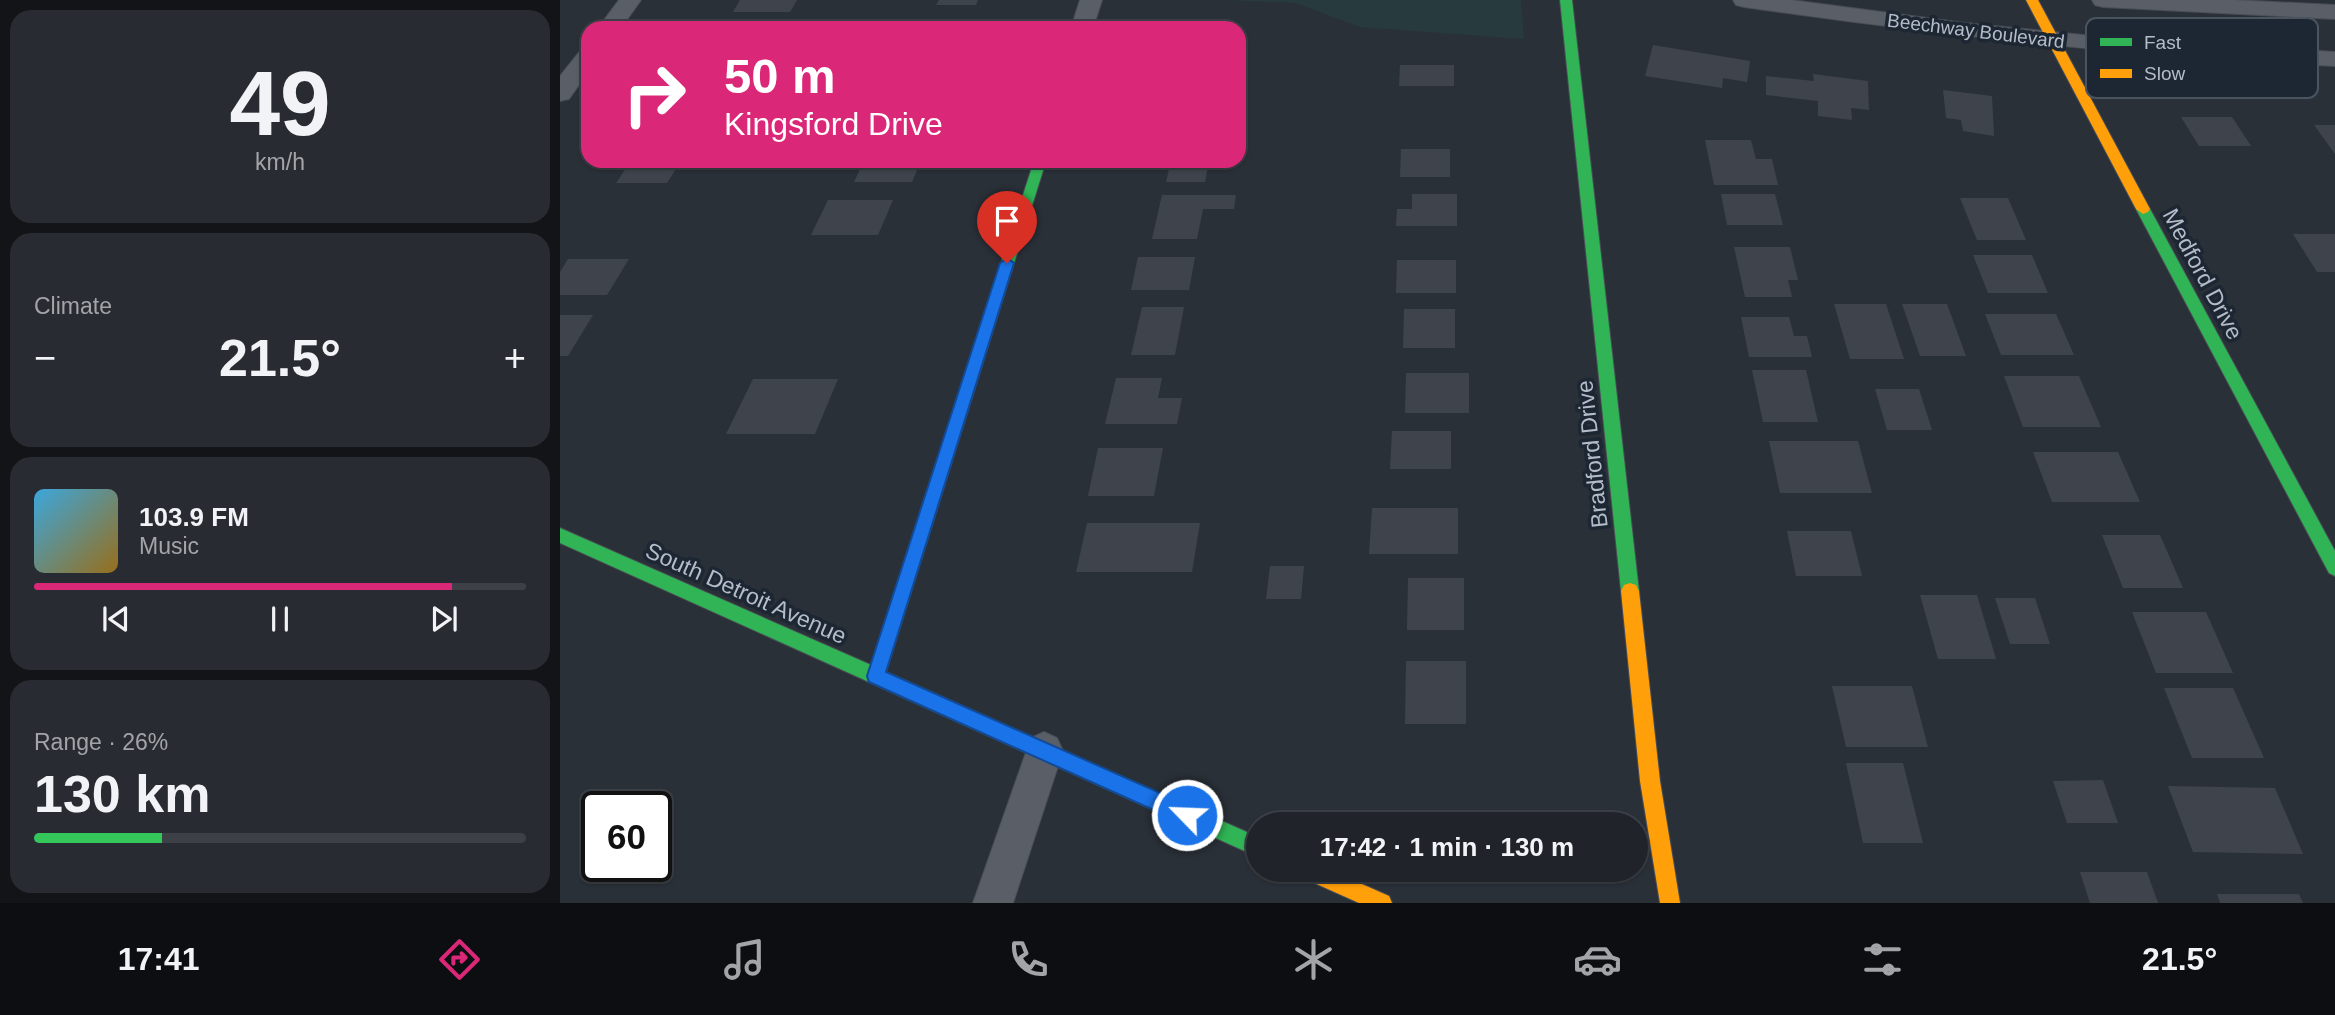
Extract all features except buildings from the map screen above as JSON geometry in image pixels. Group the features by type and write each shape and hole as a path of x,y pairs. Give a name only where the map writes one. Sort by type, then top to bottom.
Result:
{"street":[{"path":"614,21 630,0"},
{"path":"1084,21 1091,0"},
{"name":"Bradford Drive","path":"1566,0 1650,781 1670,903"},
{"name":"Beechway Boulevard","path":"1744,0 2086,43"},
{"name":"Medford Drive","path":"2032,0 2335,568"},
{"path":"2103,0 2335,12"},
{"path":"560,93 581,65"},
{"path":"876,676 1038,168"},
{"name":"South Detroit Avenue","path":"560,535 1246,842"},
{"path":"993,903 1044,751"},
{"path":"1335,882 1382,903"}],"green space":[{"path":"1228,0 1521,0 1524,39 1360,27 1296,3"}],"traffic: fast":[{"path":"1566,0 1630,591"},
{"path":"876,676 1038,168"},
{"path":"2143,209 2335,568"},
{"path":"560,535 1246,842"}],"traffic: slow":[{"path":"2032,0 2143,209"},
{"path":"1630,591 1650,781 1670,903"},
{"path":"1335,882 1382,903"}],"route":[{"path":"1007,263 876,676 1187,815"}]}
